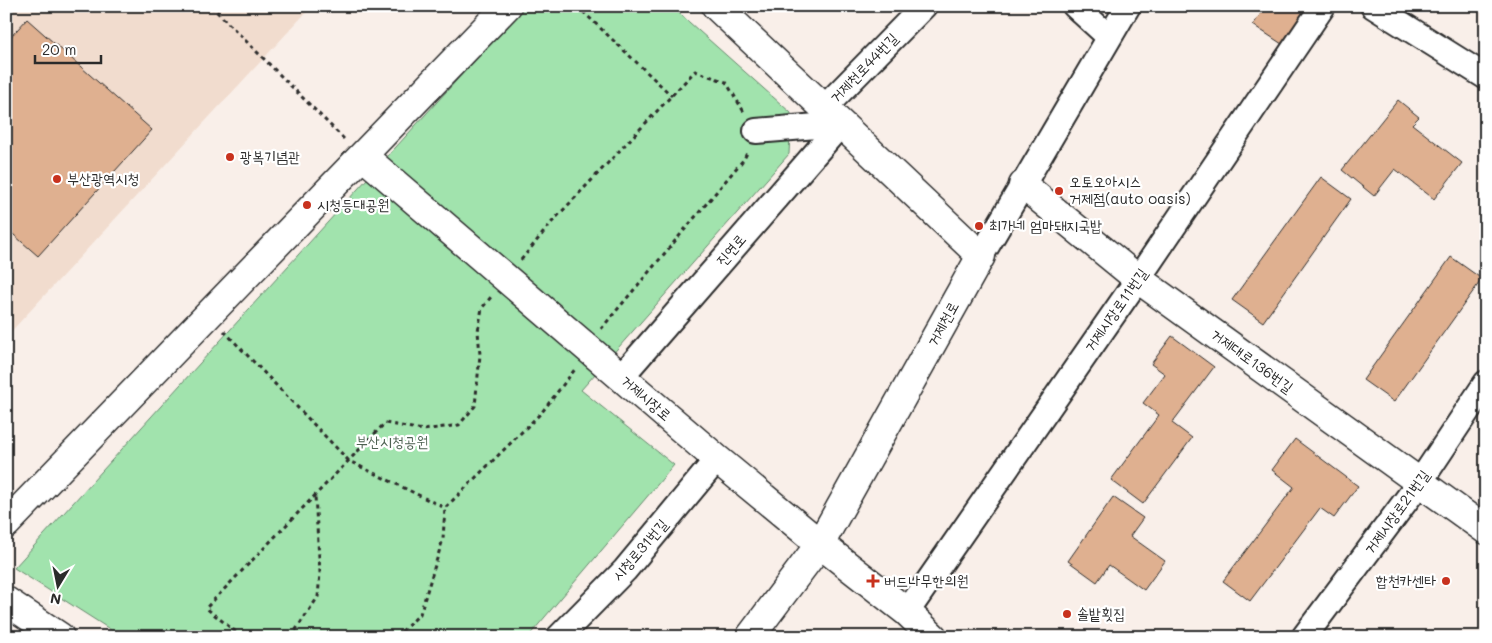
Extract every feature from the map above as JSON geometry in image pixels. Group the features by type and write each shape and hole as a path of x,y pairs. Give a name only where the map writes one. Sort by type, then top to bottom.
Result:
{"street":[{"path":"6,524 507,6"},
{"path":"716,6 981,256"},
{"name":"거제천로44번길","path":"836,118 924,6"},
{"path":"1076,6 1109,38"},
{"name":"거제천로","path":"750,637 820,544 981,256 1128,6"},
{"name":"거제시장로11번길","path":"907,612 1138,279 1323,6"},
{"path":"1373,6 1483,69"},
{"path":"756,132 836,118"},
{"name":"진연로","path":"621,377 836,118"},
{"name":"거제시장로","path":"363,156 512,270 596,340 621,377 820,544 907,612 933,637"},
{"name":"거제대로136번길","path":"1023,185 1138,279 1486,530"},
{"name":"거제시장로21번길","path":"1304,637 1420,482 1486,383"},
{"name":"시청로31번길","path":"559,637 625,570 717,459"},
{"path":"6,601 60,637"}],"path":[{"path":"211,6 328,124 363,156"},
{"path":"577,6 672,96"},
{"path":"242,637 206,608 385,423 423,430 459,425 475,406 480,355 478,331 482,308 552,222 695,71 726,82 756,132 744,159 596,340 542,412 445,508 443,538 420,614 396,637"},
{"path":"209,315 349,460 445,508"},
{"path":"291,637 318,597 320,573 315,495"}],"shaded area":[{"path":"6,6 312,6 6,337"}],"green space":[{"name":"부산시청공원","path":"524,6 671,6 791,113 789,154 581,390 674,465 528,637 122,637 14,568"}],"building":[{"path":"1266,6 1312,6 1285,46 1253,25"},
{"name":"부산광역시청","path":"27,19 152,130 38,256 6,228 6,42"},
{"path":"1398,100 1419,117 1412,124 1462,163 1434,199 1395,169 1374,196 1342,170"},
{"path":"1321,177 1351,199 1263,322 1232,300"},
{"path":"1451,257 1482,279 1394,402 1363,380"},
{"path":"1172,336 1214,367 1172,423 1192,438 1143,504 1111,480 1159,415 1143,403 1165,374 1151,364"},
{"path":"1295,439 1358,486 1334,518 1320,508 1250,601 1223,581 1294,487 1272,470"},
{"path":"1113,497 1143,518 1130,536 1165,561 1144,590 1109,565 1097,582 1068,561"}],"place":[{"name":"광복기념관","path":"230,157"},
{"name":"부산광역시청","path":"57,179"},
{"name":"오토오아시스 거제점(auto oasis)","path":"1059,191"},
{"name":"시청등대공원","path":"307,205"},
{"name":"최가네 엄마돼지국밥","path":"979,226"},
{"name":"버드나무한의원","path":"873,581"},
{"name":"합천카센타","path":"1446,581"},
{"name":"솔밭횟집","path":"1067,614"}]}
